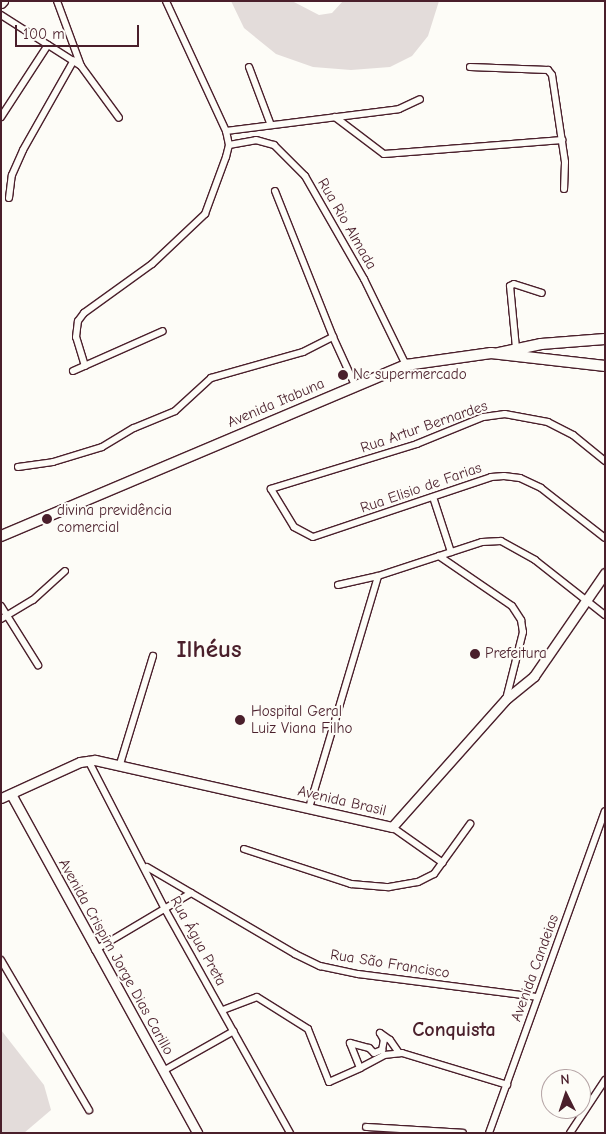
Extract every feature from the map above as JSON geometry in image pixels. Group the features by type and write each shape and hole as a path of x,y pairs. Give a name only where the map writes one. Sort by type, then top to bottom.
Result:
{"main road":[{"path":"498,354 516,348 605,339"},
{"path":"562,361 563,342"},
{"name":"Avenida Itabuna","path":"1,536 406,365 434,358 498,354 605,366"}],"street":[{"path":"57,1 81,66"},
{"path":"85,366 76,337 78,321 84,313 152,264 205,214 229,145 226,131 166,1"},
{"path":"1,15 81,66 119,118"},
{"path":"1,117 48,45"},
{"path":"9,198 12,176 23,150 74,60"},
{"path":"249,67 270,123"},
{"path":"470,67 548,70 552,76 562,140 566,174 564,189"},
{"path":"226,131 270,123 335,117 399,108 420,99"},
{"path":"335,117 384,154 562,140"},
{"name":"Rua Rio Almada","path":"229,145 256,140 274,146 305,176 364,280 406,365"},
{"path":"275,191 332,337 355,386"},
{"path":"516,348 510,286 514,284 542,294"},
{"path":"73,371 163,331"},
{"path":"18,467 69,458 102,447 134,428 174,411 211,378 303,352 332,337"},
{"name":"Rua Artur Bernardes","path":"318,536 308,537 294,527 272,490 417,444 483,417 505,414 548,422 573,435 605,461"},
{"name":"Rua Elisio de Farias","path":"318,536 491,477 520,478 541,488 605,538"},
{"path":"433,496 451,552"},
{"path":"338,585 378,576 482,542 501,541 518,548 605,615"},
{"name":"Avenida Brasil","path":"88,760 120,764 392,827 506,699 521,640 521,620 512,606 440,556"},
{"path":"4,618 33,600 66,571"},
{"path":"506,699 540,667 605,573"},
{"path":"309,808 378,576"},
{"path":"1,606 4,618 38,665"},
{"path":"120,764 153,656"},
{"path":"1,798 88,760"},
{"name":"Rua Água Preta","path":"88,760 146,867 166,911 290,1133"},
{"name":"Avenida Crispim Jorge Dias Carillo","path":"10,794 198,1133"},
{"name":"Avenida Candeias","path":"488,1133 605,812"},
{"path":"244,850 370,887 418,882 434,874 444,864 470,824"},
{"path":"392,827 444,864"},
{"name":"Rua São Francisco","path":"146,867 320,966 358,974 537,997"},
{"path":"96,950 166,911 191,893"},
{"path":"1,960 89,1110"},
{"path":"222,1010 254,997 294,1019 312,1034 329,1082 384,1055 398,1053 507,1085"},
{"path":"163,1071 234,1031"},
{"path":"360,1068 350,1043 369,1048 374,1053 382,1050 384,1040 380,1034 390,1040 398,1053"},
{"path":"570,1133 605,1080"},
{"path":"366,1127 462,1133"}],"shaded area":[{"path":"231,1 292,1 319,15 332,13 343,1 439,1 428,36 412,56 390,67 351,70 313,67 276,54 244,28"},
{"path":"1,1030 44,1085 51,1110 24,1133 1,1133"}],"place":[{"name":"Nc supermercado","path":"343,375"},
{"name":"divina previdência comercial","path":"47,519"},
{"name":"Prefeitura","path":"475,654"},
{"name":"Hospital Geral Luiz Viana Filho","path":"240,720"}],"district":[{"name":"Ilhéus","path":"209,649"},
{"name":"Conquista","path":"454,1029"}]}
